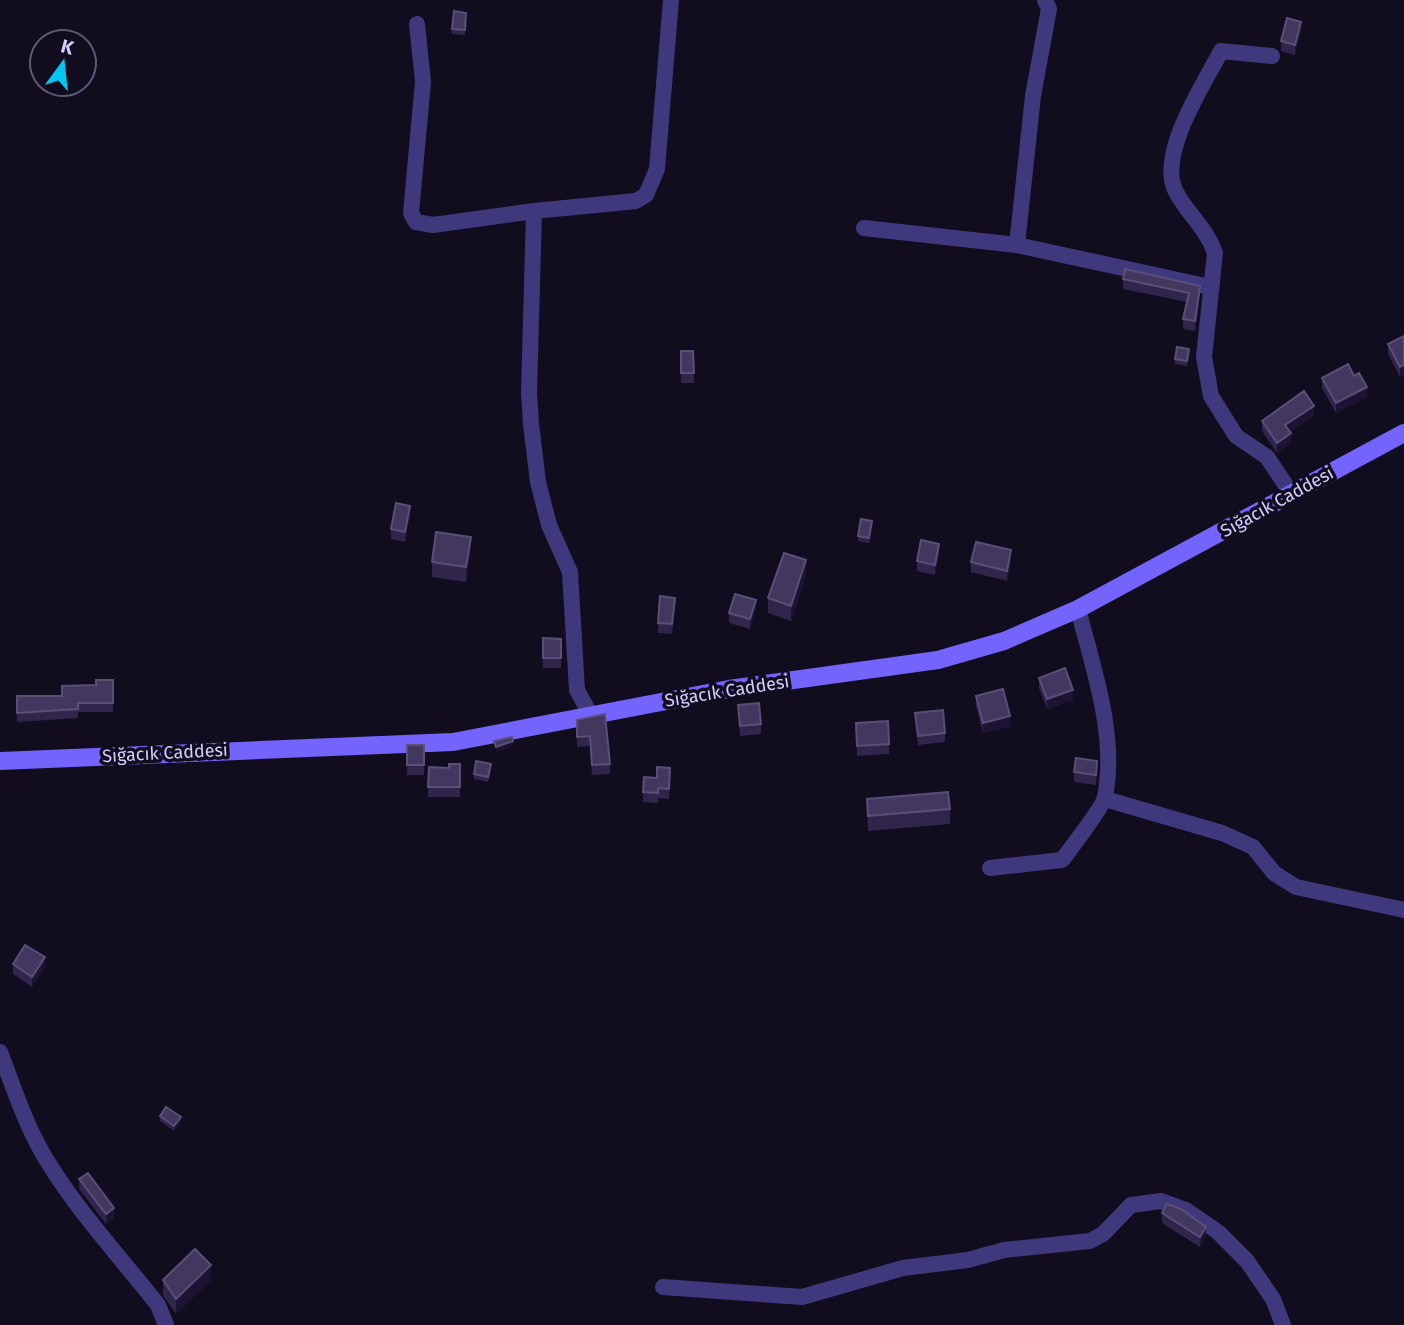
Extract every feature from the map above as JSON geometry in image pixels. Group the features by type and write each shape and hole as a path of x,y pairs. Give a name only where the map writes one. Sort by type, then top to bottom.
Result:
{"main road":[{"name":"Sığacık Caddesi","path":"0,761 453,742 729,689 938,660 1004,641 1078,609 1404,433"}],"street":[{"path":"417,24 422,82 411,213 416,222 433,225 636,201 646,195 654,183 657,169 671,0"},
{"path":"1017,245 1033,96 1049,9 1045,0"},
{"path":"1272,56 1221,51 1172,151 1174,188 1210,238 1215,253 1204,356 1210,396 1236,436 1267,457 1291,493"},
{"path":"534,211 529,393 531,424 538,482 549,525 570,572 577,690 590,714"},
{"path":"864,228 1017,245 1210,287"},
{"path":"989,868 1062,860 1105,799 1106,750 1102,707 1078,609"},
{"path":"1105,799 1222,832 1254,847 1274,873 1296,887 1404,910"},
{"path":"0,1052 9,1082 34,1138 52,1169 158,1305 166,1325"},
{"path":"663,1287 802,1297 903,1268 968,1260 1004,1250 1090,1241 1103,1234 1131,1205 1161,1201 1186,1210 1218,1232 1247,1261 1273,1299 1283,1325"}],"building":[{"path":"454,11 466,13 465,30 452,29"},
{"path":"1287,18 1301,22 1295,45 1281,41"},
{"path":"1125,269 1200,286 1195,321 1183,319 1189,293 1123,279"},
{"path":"1404,336 1404,365 1400,367 1388,344"},
{"path":"1177,347 1189,349 1187,361 1175,359"},
{"path":"681,351 693,351 694,373 681,373"},
{"path":"1348,364 1354,376 1359,373 1367,387 1336,403 1322,378"},
{"path":"1304,391 1314,406 1285,425 1291,433 1277,443 1262,421"},
{"path":"396,503 410,506 405,532 391,529"},
{"path":"861,519 872,521 869,538 858,536"},
{"path":"436,532 471,537 466,567 432,562"},
{"path":"921,540 939,544 935,565 917,561"},
{"path":"976,542 1011,550 1007,571 971,562"},
{"path":"784,553 806,560 791,606 768,598"},
{"path":"735,594 756,600 750,619 729,613"},
{"path":"660,596 675,598 672,624 658,623"},
{"path":"543,638 561,639 561,658 543,658"},
{"path":"1065,668 1073,690 1047,699 1039,678"},
{"path":"96,680 113,680 113,703 78,703 78,709 17,713 17,696 62,696 62,686 96,685"},
{"path":"1003,689 1010,716 983,723 976,696"},
{"path":"759,703 761,724 740,726 738,705"},
{"path":"943,710 945,733 918,736 915,713"},
{"path":"605,714 610,764 592,765 590,736 577,737 577,720"},
{"path":"888,721 889,744 857,746 856,723"},
{"path":"512,737 513,741 496,747 494,741"},
{"path":"407,745 424,745 424,765 407,765"},
{"path":"1076,758 1097,761 1096,775 1074,772"},
{"path":"476,761 491,764 488,777 474,774"},
{"path":"449,764 460,764 460,787 428,787 429,767 449,768"},
{"path":"657,767 670,768 669,789 658,788 658,793 643,792 644,777 657,778"},
{"path":"948,792 950,809 868,816 867,799"},
{"path":"25,945 45,957 32,977 13,964"},
{"path":"166,1107 181,1117 174,1126 160,1116"},
{"path":"88,1173 114,1208 106,1214 79,1179"},
{"path":"1167,1204 1181,1209 1206,1227 1200,1237 1162,1213"},
{"path":"195,1249 211,1265 176,1299 163,1280"}]}
